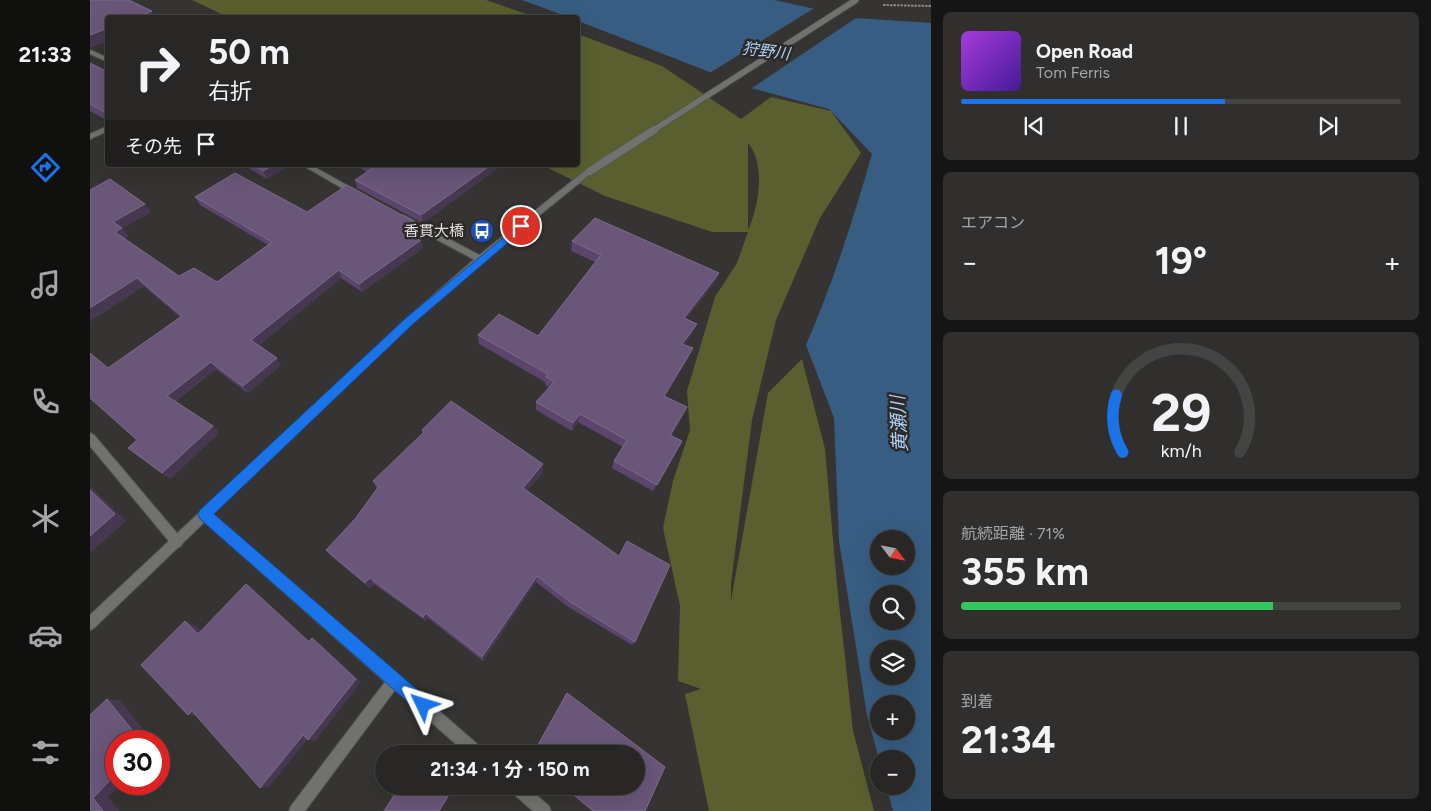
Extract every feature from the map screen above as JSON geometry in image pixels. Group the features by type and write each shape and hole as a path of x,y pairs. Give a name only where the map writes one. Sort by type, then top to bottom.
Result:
{"street":[{"path":"90,624 409,321 480,260 590,171 856,0"},
{"path":"90,52 105,59"},
{"path":"90,137 105,130"},
{"path":"310,167 367,198"},
{"path":"393,212 480,260"},
{"path":"90,438 177,542"},
{"path":"205,514 468,745"},
{"path":"296,811 395,680"},
{"path":"526,795 544,811"}],"path":[{"path":"883,5 931,6"}],"green space":[{"path":"192,0 486,0 529,15 224,15"},
{"path":"580,35 662,66 741,119 771,97 831,111 861,153 820,218 776,320 752,420 731,583 731,601 768,393 802,359 825,449 853,731 874,811 709,811 685,694 701,689 678,681 680,606 663,528 673,481 690,430 687,391 715,297 737,263 748,232 712,232 605,196 546,167 580,167","holes":["748,143 754,152 759,173 758,197 748,230"]}],"water":[{"path":"522,0 774,0 856,18 931,23 931,811 893,811 889,795 915,795 915,750 877,750 874,740 915,740 915,695 870,695 870,726 867,715 839,541 834,418 806,345 842,251 872,154 829,109 751,88 580,22 580,15 563,15"}],"pier":[{"path":"816,7 859,16 749,90 708,74"}],"building":[{"path":"90,0 129,0 152,11 143,15 105,15 105,29 90,35"},
{"path":"90,63 105,70 105,112 90,104"},
{"path":"256,167 270,167 263,171"},
{"path":"371,167 488,167 421,215 355,180 373,168"},
{"path":"235,173 307,212 347,185 413,221 402,229 421,240 359,284 339,270 251,340 277,358 243,386 211,362 167,396 213,426 162,473 128,448 137,440 90,398 90,353 108,368 182,316 137,278 90,308 90,190 110,179 145,204 113,222 122,228 115,232 179,276 194,268 217,282 272,242 195,197"},
{"path":"595,218 719,273 684,318 697,324 682,344 693,348 664,396 687,407 670,435 682,441 657,485 614,461 627,440 580,414 573,423 536,402 554,382 546,377 548,374 478,335 499,314 538,336 601,255 572,241"},
{"path":"451,401 543,464 523,488 619,556 627,541 670,565 635,642 569,601 537,576 482,657 426,613 423,617 370,578 365,583 326,550 355,519 379,486 373,481 424,432 422,430"},
{"path":"90,490 115,514 90,536"},
{"path":"246,584 309,642 312,638 356,679 308,740 303,735 260,788 192,711 188,715 141,665 185,621 198,634"},
{"path":"567,693 636,745 538,745"},
{"path":"107,699 132,730 105,730 105,785 93,798 103,811 90,811 90,715"},
{"path":"645,752 665,767 645,811 593,811 574,795 645,795"},
{"path":"394,795 449,795 439,811 384,811"}],"place":[{"name":"香貫大橋","path":"482,231"}],"route":[{"path":"423,705 205,514 409,321 521,226"}],"water label":[{"name":"狩野川","path":"766,51"},
{"name":"黄瀬川","path":"899,424"}]}
